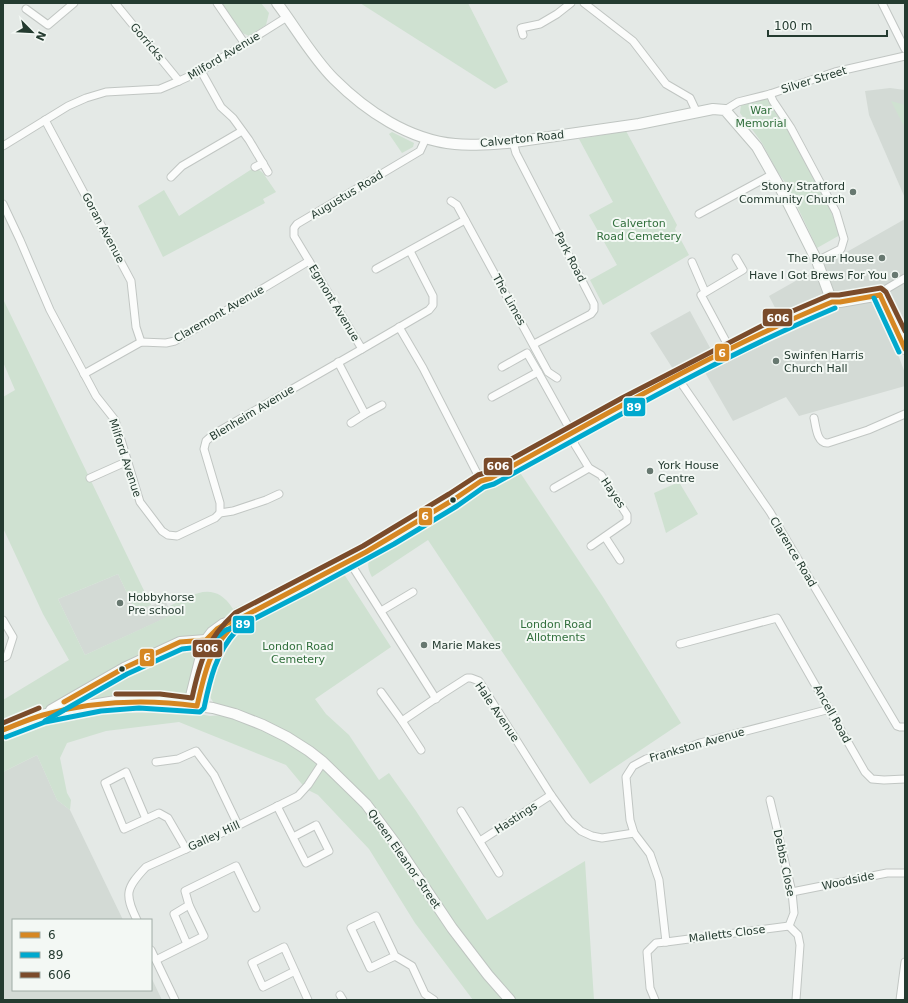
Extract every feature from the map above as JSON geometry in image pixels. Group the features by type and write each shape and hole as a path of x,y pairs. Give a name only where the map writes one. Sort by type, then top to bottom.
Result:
{"street":[{"path":"26,9 48,25 74,3"},
{"name":"Gorricks","path":"115,3 179,81"},
{"path":"217,3 245,44"},
{"name":"Calverton Road","path":"278,3 314,55 333,78 364,107 395,126 426,138 454,144 486,145 639,124 717,109 725,110"},
{"path":"521,28 540,24 557,14 571,3"},
{"path":"584,3 633,41 666,84 690,98 696,113"},
{"path":"882,3 905,49"},
{"name":"Milford Avenue","path":"3,146 68,106 86,98 106,92 160,89 179,81 201,71 288,17"},
{"name":"Silver Street","path":"725,110 738,102 770,94 836,72 905,56"},
{"path":"201,71 221,107 242,130 268,172"},
{"path":"770,94 791,128 836,212 844,239 841,249 817,261"},
{"path":"725,110 757,147 773,174 817,261 832,302"},
{"name":"Goran Avenue","path":"45,120 130,280 136,327 141,342"},
{"path":"171,177 182,166 242,130"},
{"name":"Augustus Road","path":"309,261 294,236 294,228 297,224 420,151 426,138"},
{"name":"Park Road","path":"513,142 516,153 594,304 594,310 591,314 534,344"},
{"path":"254,167 263,162"},
{"path":"699,214 773,174"},
{"name":"The Limes","path":"451,201 457,205 548,372 557,378"},
{"name":"Milford Avenue","path":"3,204 50,310 96,396 115,420 140,502 162,531 168,535 177,536 215,518 220,513 233,511 279,494"},
{"path":"376,269 465,220"},
{"name":"Egmont Avenue","path":"309,261 362,349 429,310 433,305 433,296 410,251"},
{"path":"730,349 701,295 743,270 736,258"},
{"name":"Claremont Avenue","path":"141,342 166,343 175,341 309,261"},
{"path":"692,262 705,292"},
{"path":"193,705 198,663 206,640 212,632 223,624 239,619 305,585 431,514 482,481 491,478 730,349 784,322 832,302 880,295 888,288 905,278"},
{"path":"880,295 905,349"},
{"path":"399,327 423,368 482,481"},
{"path":"84,374 141,342"},
{"name":"Blenheim Avenue","path":"220,513 220,503 204,449 206,441 214,434 362,349"},
{"name":"Hayes","path":"502,367 527,353 567,424 575,445 589,468 601,475 627,515 627,521 591,546"},
{"path":"338,362 365,414"},
{"path":"492,398 538,372"},
{"name":"Clarence Road","path":"677,377 770,512 896,726 905,727"},
{"path":"350,423 382,405"},
{"path":"814,418 819,438 824,444 868,430 905,414"},
{"path":"90,478 128,461"},
{"path":"554,488 589,468"},
{"path":"605,536 620,560"},
{"path":"349,561 436,699"},
{"path":"381,611 414,592"},
{"name":"Ancell Road","path":"680,644 777,618 865,772 872,779 884,780 905,778"},
{"path":"193,705 212,653 225,633 239,619"},
{"path":"3,620 13,637 7,656 3,658"},
{"path":"42,715 108,676 180,642 206,640"},
{"name":"Hale Avenue","path":"402,721 467,678 479,681 551,795 569,820 581,830 592,836 602,838 634,833"},
{"path":"380,692 402,721 421,750"},
{"name":"Queen Eleanor Street","path":"3,730 42,715 116,701 160,701 193,705 235,714 263,725 298,744 323,762 366,804 395,843 452,928 488,975 510,1000"},
{"name":"Frankston Avenue","path":"634,833 630,820 626,777 633,766 646,759 700,743 830,709"},
{"path":"156,762 178,759 196,752 214,775 238,825"},
{"name":"Galley Hill","path":"136,919 128,897 129,888 135,878 146,867 298,796 308,785 323,762"},
{"path":"146,819 126,772 104,783 124,829 159,814 168,818 186,849"},
{"name":"Hastings","path":"480,841 551,795"},
{"name":"Debbs Close","path":"770,800 792,892 794,913 789,926"},
{"path":"277,806 306,863 329,851 316,825 293,837"},
{"path":"461,811 499,873"},
{"path":"634,833 650,854 659,880 666,942"},
{"path":"156,960 204,936 189,905 185,891 236,866 256,908"},
{"name":"Woodside","path":"792,892 886,873 905,873"},
{"path":"187,944 174,914 189,905"},
{"path":"395,956 370,968 352,928 376,916 395,956 412,966 425,994 434,1000"},
{"path":"789,926 798,935 800,945 796,1000"},
{"name":"Malletts Close","path":"655,1000 650,988 647,952 656,943 789,926"},
{"path":"295,971 263,987 252,963 284,947 295,971 308,1000"},
{"path":"152,952 175,1000"},
{"path":"900,1000 905,962"}],"shaded area":[{"path":"890,88 905,90 905,198 869,115 865,91"},
{"path":"905,219 905,329 892,339 905,373 905,386 799,416 786,397 733,421 696,357 673,369 650,333 690,311 720,366 787,331 769,296"},
{"path":"118,574 136,612 165,600 172,615 85,655 58,599"},
{"path":"37,755 57,800 70,810 123,919 12,919 12,991 152,991 152,979 162,1000 3,1000 3,772"}],"green space":[{"path":"218,3 261,3 269,13 266,25 249,36 238,31"},
{"path":"360,3 468,3 508,82 495,89"},
{"name":"War Memorial","path":"767,97 798,147 817,182 840,235 817,248 787,185 777,171 762,143 740,113 741,105"},
{"path":"891,101 905,105 905,128"},
{"name":"Calverton Road Cemetery","path":"626,131 677,225 675,229 689,255 603,305 590,280 617,265 589,215 613,202 579,139"},
{"path":"392,132 414,143 413,147 402,153 389,134"},
{"path":"255,167 263,173 276,192 263,199 265,203 163,257 138,206 164,190 179,216"},
{"name":"London Road Cemetery","path":"3,299 151,605 136,612 118,574 58,599 85,655 171,615 168,607 194,594 210,592 218,594 226,600 233,609 243,604 244,607 237,610 202,663 206,649 197,638 100,685 184,646 199,645 187,697 160,701 98,704 122,713 172,712 194,713 210,716 234,714 214,703 205,690 207,674 223,641 241,622 278,602 283,605 342,571 391,647 315,699 326,714 349,735 379,780 389,773 416,811 487,920 585,861 594,1000 473,1000 415,923 369,849 318,795 306,789 286,765 179,722 106,731 67,743 60,758 67,793 71,800 70,810 57,800 37,755 3,772 3,700 69,660 43,614 3,528 3,397 15,390 3,362"},
{"name":"London Road Allotments","path":"519,471 603,597 681,723 590,784 428,540 372,577 368,565 369,560 420,528"},
{"path":"679,482 698,514 666,533 654,493"}],"transit line":[{"name":"606","path":"116,694 160,694 192,698 201,662 211,642 217,632 235,613 363,546 478,475 488,472 622,398 781,316 830,295 839,295 881,288 886,292 905,331"},
{"name":"6","path":"880,295 905,349"},
{"name":"6","path":"3,730 43,715 62,710 100,704 158,702 197,706 210,659 221,640 239,619 366,552 453,500 481,481 491,478 659,385 745,341 832,302 880,295"},
{"name":"89","path":"874,298 899,352"},
{"name":"89","path":"45,721 127,674 182,649 209,646 226,630 242,625 394,544 457,506 484,487 494,484 620,415 748,348 835,308"},
{"name":"6","path":"64,702 124,668 180,642 206,640 217,629 231,621"},
{"name":"89","path":"6,737 45,722 101,711 139,708 200,712 204,708 211,677 219,657 223,648 236,631"},
{"name":"606","path":"3,723 39,708"}],"place":[{"name":"Stony Stratford Community Church","path":"853,192"},
{"name":"The Pour House","path":"882,258"},
{"name":"Have I Got Brews For You","path":"895,275"},
{"name":"Swinfen Harris Church Hall","path":"776,361"},
{"name":"York House Centre","path":"650,471"},
{"name":"Hobbyhorse Pre school","path":"120,603"},
{"name":"Marie Makes","path":"424,645"}]}
